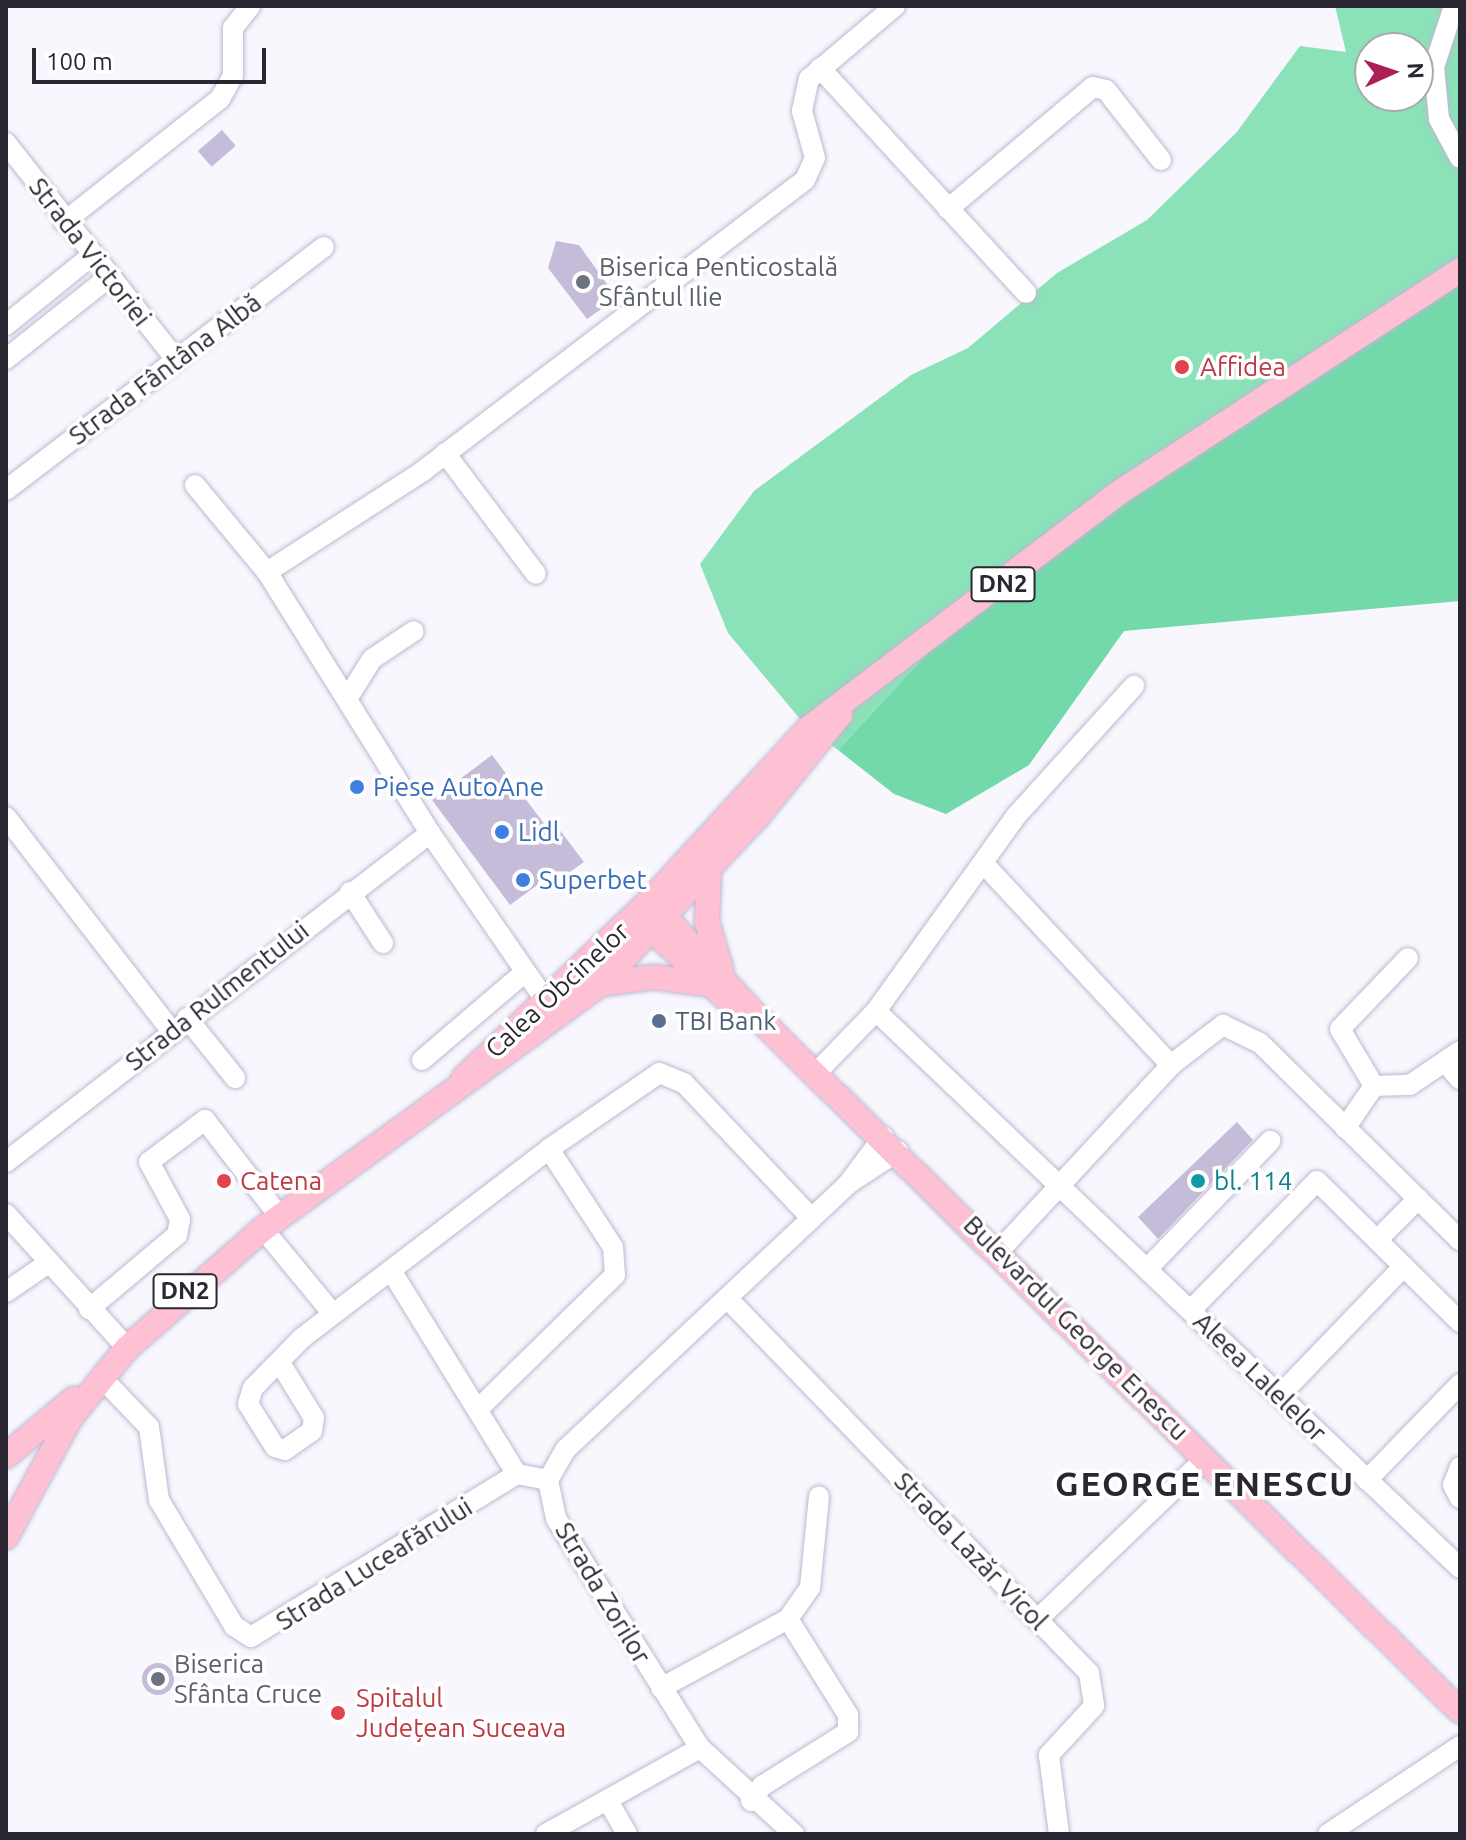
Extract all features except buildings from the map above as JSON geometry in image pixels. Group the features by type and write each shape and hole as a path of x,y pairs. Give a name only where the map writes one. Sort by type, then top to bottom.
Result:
{"main road":[{"name":"DN2","path":"652,916 809,728 851,700 1117,494 1460,270"},
{"name":"DN2","path":"652,916 709,870 851,700"},
{"path":"600,984 654,977 715,979 707,922 709,870"},
{"name":"Bulevardul George Enescu","path":"652,916 891,1144 1460,1711"},
{"name":"Calea Obcinelor","path":"464,1078 518,1050 600,984 652,916"},
{"name":"Calea Obcinelor","path":"6,1537 44,1460 101,1377 127,1348 271,1223 464,1078 546,1001 652,916"},
{"name":"Calea Obcinelor","path":"6,1456 101,1377"}],"street":[{"path":"64,222 220,99 233,76 233,28 250,6"},
{"path":"267,572 445,453 805,180 815,158 803,98 820,68 895,6"},
{"path":"1454,6 1434,67 1439,119 1460,158"},
{"path":"820,68 1026,293"},
{"path":"948,209 1093,87 1106,90 1161,160"},
{"name":"Strada Victoriei","path":"6,143 90,257 176,360"},
{"name":"Strada Fântâna Albă","path":"6,490 324,247"},
{"path":"6,325 90,257"},
{"path":"6,359 108,278"},
{"path":"445,453 536,574"},
{"path":"195,485 267,572 430,833 546,1001"},
{"path":"347,699 372,659 414,631"},
{"path":"816,1073 876,1011 1016,816 1134,686"},
{"path":"6,817 179,1025 235,1078"},
{"name":"Strada Rulmentului","path":"6,1162 350,892 430,833"},
{"path":"984,864 1171,1065"},
{"path":"350,892 383,943"},
{"path":"1408,958 1340,1029 1374,1086 1394,1091 1453,1056 1460,1079"},
{"path":"422,1060 525,972"},
{"name":"Aleea Lalelelor","path":"876,1011 1460,1568"},
{"path":"999,1251 1171,1065 1211,1029 1236,1027 1460,1240"},
{"path":"282,1366 314,1418 312,1431 291,1448 275,1447 248,1404 253,1388 282,1366 333,1314 392,1272 549,1149 659,1073 684,1083 811,1218"},
{"path":"1345,1128 1374,1086"},
{"path":"89,1309 177,1235 180,1219 149,1162 205,1120 333,1314"},
{"path":"1147,1269 1270,1141"},
{"path":"392,1272 479,1408 517,1474 548,1480 565,1450 891,1144"},
{"path":"479,1408 615,1275 613,1247 549,1149"},
{"path":"1191,1310 1317,1181 1460,1322"},
{"path":"1378,1239 1418,1199"},
{"path":"6,1214 47,1264 127,1348"},
{"path":"6,1292 47,1264"},
{"path":"1279,1396 1404,1266"},
{"name":"Strada Lazăr Vicol","path":"727,1298 1089,1673 1097,1698 1049,1755 1059,1834"},
{"name":"Strada Luceafărului","path":"101,1377 149,1427 157,1453 151,1471 159,1500 234,1626 251,1637 517,1474"},
{"path":"1367,1480 1460,1384"},
{"path":"1037,1620 1206,1458"},
{"path":"1460,1467 1453,1485 1460,1498"},
{"name":"Strada Zorilor","path":"548,1480 556,1518 700,1748 751,1801 794,1834"},
{"path":"661,1688 788,1619 810,1588 819,1496"},
{"path":"751,1801 762,1786 848,1732 848,1715 788,1619"},
{"path":"1328,1834 1460,1746"},
{"path":"546,1834 700,1748"},
{"path":"608,1801 627,1834"}],"green space":[{"path":"1335,6 1460,6 1460,283 952,627 838,750 805,725 728,633 700,564 754,491 911,375 968,348 1057,273 1147,220 1236,133 1300,46 1346,52"},
{"path":"1460,283 1460,601 1124,631 1029,765 946,814 894,794 838,750 952,627 1182,459"}],"place":[{"name":"Biserica Penticostală Sfântul Ilie","path":"583,282"},
{"name":"Affidea","path":"1182,367"},
{"name":"Piese AutoAne","path":"357,787"},
{"name":"Lidl","path":"502,832"},
{"name":"Superbet","path":"523,880"},
{"name":"TBI Bank","path":"659,1021"},
{"name":"Catena","path":"224,1181"},
{"name":"bl. 114","path":"1198,1181"},
{"name":"Biserica Sfânta Cruce","path":"158,1679"},
{"name":"Spitalul Județean Suceava","path":"338,1713"}],"district":[{"name":"GEORGE ENESCU","path":"1205,1484"}]}
